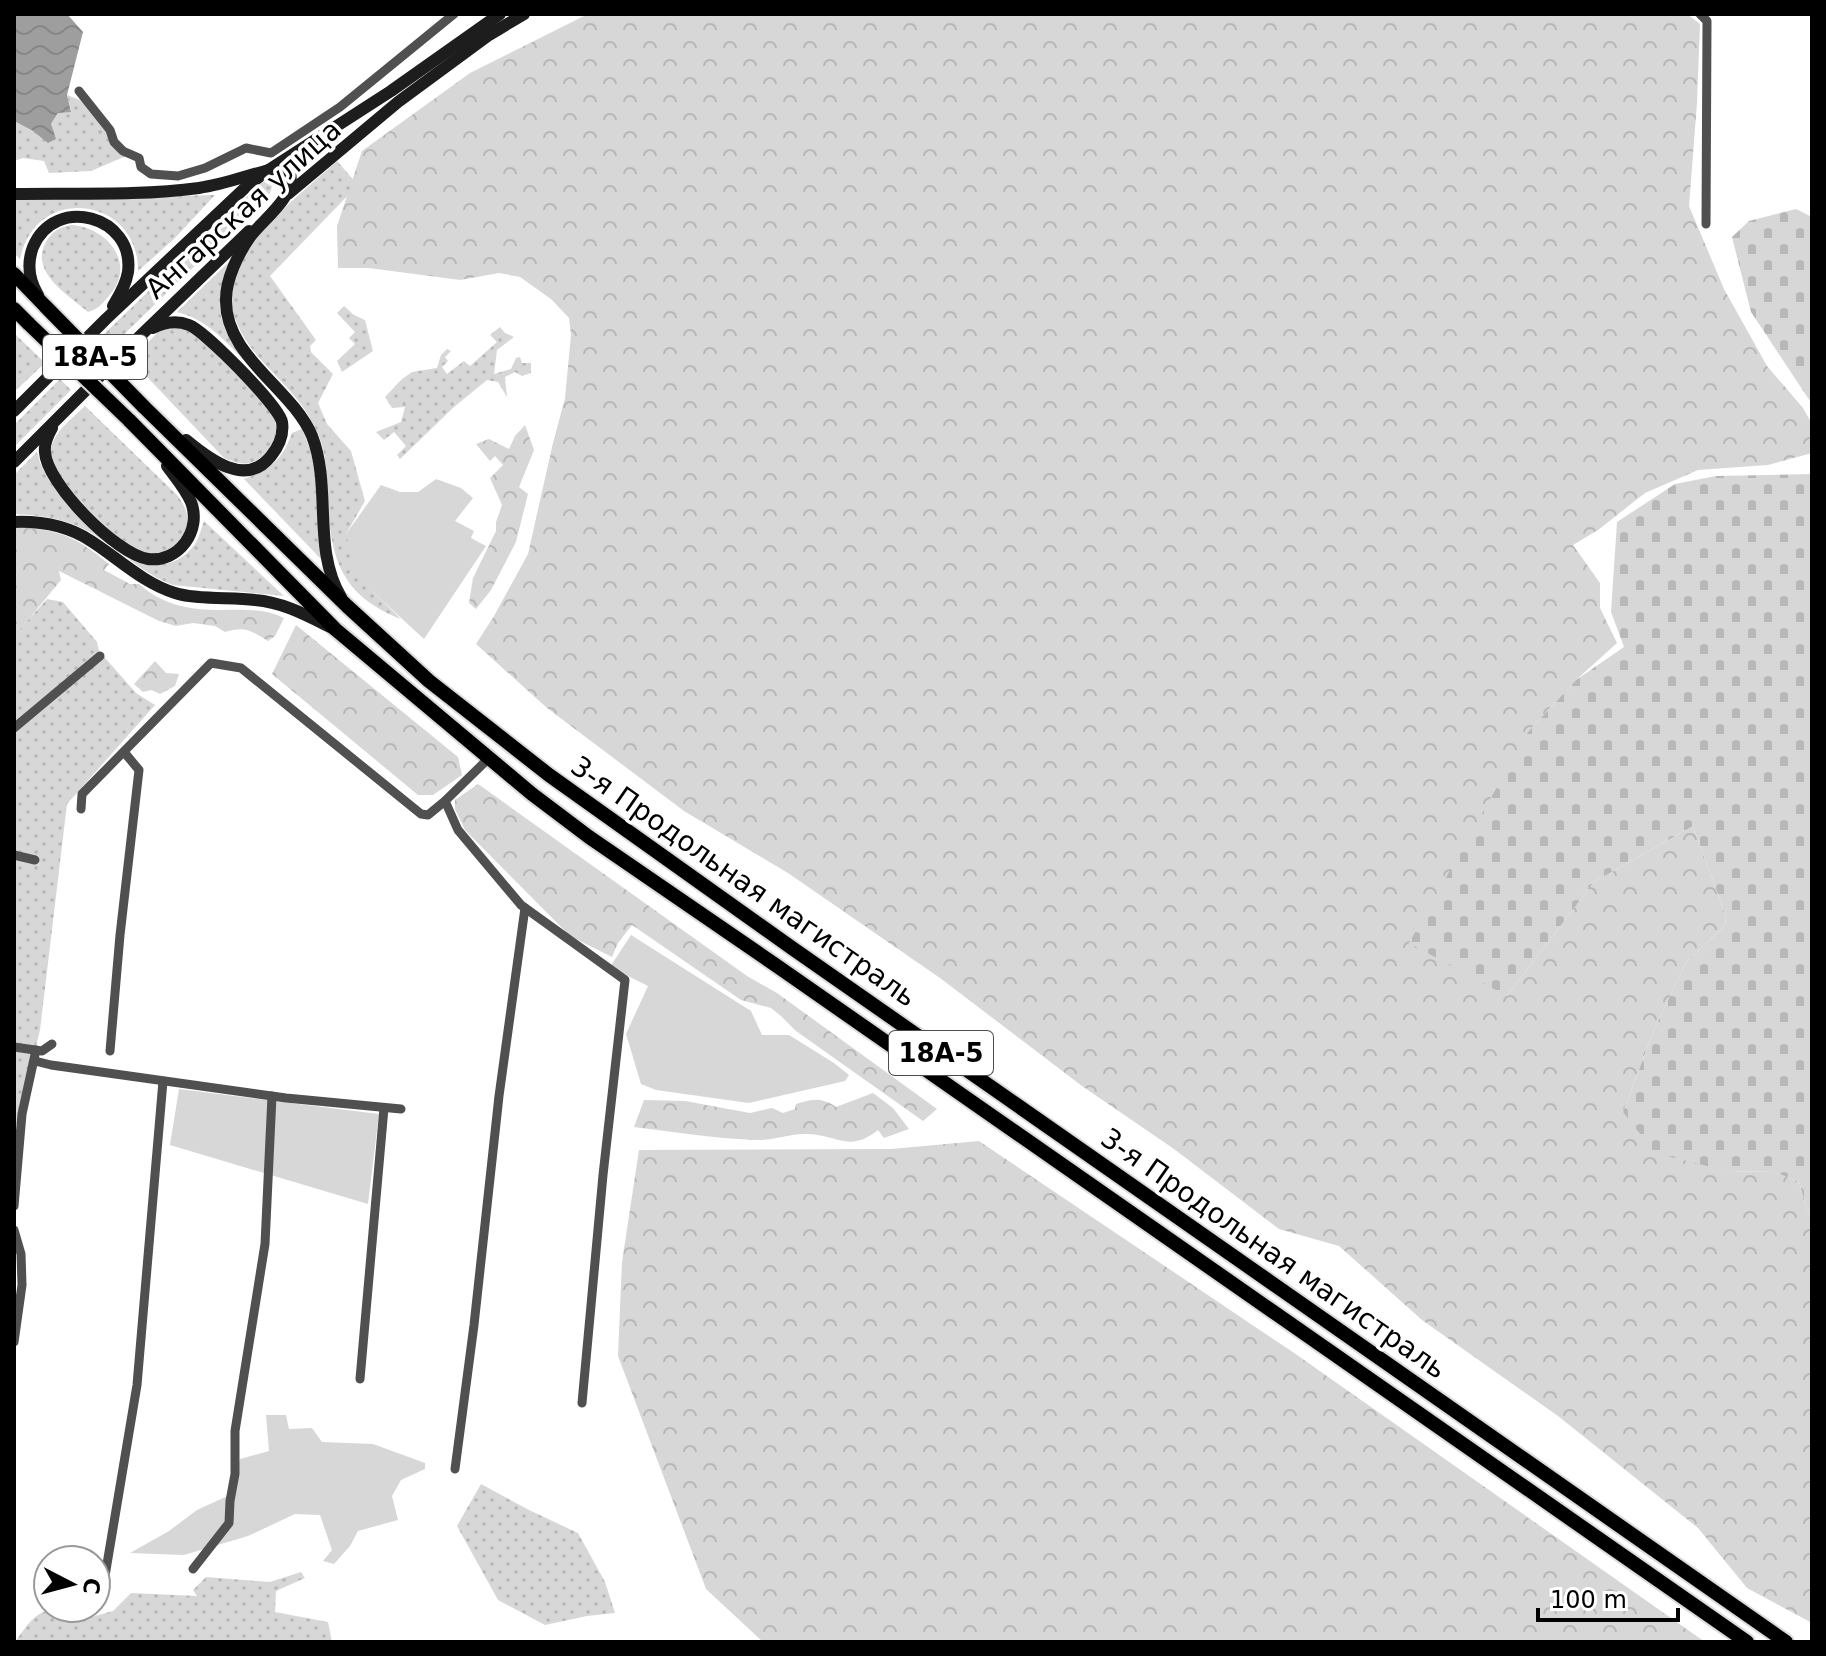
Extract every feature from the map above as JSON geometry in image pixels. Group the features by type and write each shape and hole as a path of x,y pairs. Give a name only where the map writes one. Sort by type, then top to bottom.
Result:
{"highway":[{"name":"3-я Продольная магистраль","path":"14,274 347,606 429,681 549,775 805,958 1786,1642"},
{"name":"3-я Продольная магистраль","path":"14,309 129,420 335,629 532,794 589,837 1747,1642"}],"main road":[{"name":"Ангарская улица","path":"14,411 227,203 267,171 391,91 500,14"},
{"name":"Ангарская улица","path":"14,462 287,195 398,102 489,35 524,14"},
{"path":"14,194 198,188 267,171 280,169 290,173 292,182 287,195 249,239 230,276 226,297 227,318 238,341 291,403 312,437 319,464 322,516 330,566 337,590 347,606"},
{"path":"46,307 30,276 29,264 35,243 58,221 69,217 89,218 115,233 128,257 128,275 106,319"},
{"path":"14,317 29,324"},
{"path":"137,339 159,325 173,322 199,330 275,409 283,425 282,434 267,462 243,471 231,469 203,454 143,406"},
{"path":"14,402 29,397"},
{"path":"60,416 48,436 45,452 51,473 59,486 120,547 146,559 169,557 187,541 194,519 192,504 164,462 129,420"},
{"path":"14,522 60,527 88,539 131,571 177,594 259,600 294,609 335,629"}],"street":[{"path":"79,91 110,130 114,142 123,151 139,158 141,167 151,174 178,176 205,168 246,148 271,153 340,107 454,14"},
{"path":"1700,14 1707,21 1706,224"},
{"path":"14,728 100,656"},
{"path":"81,809 82,794 211,663 241,668 421,814 428,815 445,801 489,758"},
{"path":"110,1051 139,770 124,752"},
{"path":"445,801 458,830 525,908 625,980 582,1403"},
{"path":"14,855 35,860"},
{"path":"455,1469 499,1096 525,908"},
{"path":"14,1206 22,1114 35,1055 52,1044"},
{"path":"14,1047 51,1065 272,1096 401,1109"},
{"path":"110,1544 137,1385 163,1081"},
{"path":"193,1569 229,1523 235,1474 235,1431 265,1244 272,1096"},
{"path":"360,1379 384,1108"},
{"path":"14,1230 21,1254 22,1285 14,1342"}],"green space":[{"path":"588,14 1687,14 1700,24 1689,206 1724,289 1767,366 1803,408 1812,424 1812,453 1768,465 1698,470 1645,493 1598,530 1573,545 1600,583 1600,608 1617,643 1576,680 1528,732 1507,996 1594,882 1693,826 1726,916 1725,926 1686,962 1654,1030 1623,1112 1727,1171 1774,1172 1799,1182 1807,1209 1812,1214 1812,1623 1747,1588 1698,1528 1558,1416 1422,1320 1339,1246 1279,1229 940,978 788,873 684,811 547,708 476,644 528,554 565,398 571,335 569,318 551,299 520,277 499,273 460,280 369,268 338,268 337,226 362,151 470,73"},
{"path":"67,95 80,100 96,116 126,156 91,171 49,173 44,161 23,158 14,161 14,121 33,131 51,124 59,112 71,111"},
{"path":"337,161 358,185 270,276 316,340 310,346 311,352 333,374 318,403 327,424 351,451 365,501 346,534 373,592 401,619 365,599 343,573 332,540 326,463 319,436 301,405 249,345 231,306 235,277 256,239"},
{"path":"267,181 272,187 270,193 113,345 103,335 261,183"},
{"path":"215,195 175,238 138,271 134,246 122,227 105,214 85,208 65,209 45,218 30,234 20,259 14,253 14,200"},
{"path":"1796,209 1812,217 1812,404 1751,312 1732,237 1749,221"},
{"path":"71,225 84,227 107,240 119,261 117,285 101,304 88,312 53,282 43,263 42,253 48,238 56,230"},
{"path":"233,258 222,286 220,311 228,335 245,361 206,325 177,312"},
{"path":"344,306 365,320 373,351 342,372 337,361 355,344 349,338 355,332 337,313"},
{"path":"178,327 201,337 270,409 276,425 274,439 265,454 255,461 243,463 224,458 131,360 160,330"},
{"path":"500,327 514,337 497,350 494,374 511,369 516,358 520,357 522,363 531,363 531,373 522,376 515,372 505,377 507,397 498,382 487,380 400,459 397,455 406,446 394,432 384,440 376,432 401,422 405,407 392,408 385,397 412,372 437,368 441,355 447,349 451,351 442,367 447,374 464,361 470,366 497,342 490,335"},
{"path":"14,333 45,363 14,392"},
{"path":"60,379 71,390 14,447 14,425"},
{"path":"85,406 183,504 187,515 184,533 169,550 155,555 130,547 91,512 56,473 51,457 54,441 62,428"},
{"path":"525,425 534,450 519,487 528,494 516,542 491,590 476,609 469,603 473,578 496,531 502,505 490,478 503,465 495,456 490,461 476,444 489,439 509,449"},
{"path":"302,429 315,471 321,559 244,479 274,462 292,433"},
{"path":"37,452 56,490 112,547 65,521 14,514 14,475"},
{"path":"1812,474 1812,1214 1807,1209 1799,1182 1774,1172 1727,1171 1655,1153 1623,1112 1654,1030 1686,962 1725,926 1726,916 1693,826 1594,882 1507,996 1409,943 1528,732 1576,680 1624,647 1611,612 1617,522 1675,484 1716,476"},
{"path":"436,479 461,488 473,498 455,521 474,531 471,538 486,546 424,639 373,592 354,568 346,534 381,485 400,492 418,492"},
{"path":"204,521 284,596 173,585 125,556 148,564 169,563 187,553 195,544"},
{"path":"14,528 67,536 109,564 104,570 130,584 139,584 157,597 177,605 209,610 261,611 284,618 275,636 268,641 243,629 225,632 215,626 193,623 176,626 159,621 59,571 61,580 18,632 14,631"},
{"path":"47,599 63,602 97,642 99,651 136,693 155,705 67,804 40,1030 16,1127 14,1151 14,631 18,631"},
{"path":"296,625 458,757 462,775 433,795 418,795 272,674"},
{"path":"155,661 166,673 179,674 175,686 160,694 151,690 143,692 134,684"},
{"path":"478,784 937,1109 923,1121 796,1031 771,1008 741,1000 632,925 612,957 570,936 465,830 455,809 455,800"},
{"path":"631,935 751,1011 762,1035 789,1035 849,1075 845,1081 749,1103 656,1090 641,1084 626,1034 648,986 610,967"},
{"path":"179,1089 379,1114 368,1204 170,1145"},
{"path":"873,1093 893,1108 909,1129 884,1138 878,1130 851,1142 808,1134 764,1140 634,1127 644,1100 685,1101 750,1113 772,1108 783,1113 807,1101 821,1100 836,1107"},
{"path":"979,1141 1297,1355 1705,1642 763,1642 706,1589 618,1356 622,1262 639,1150 891,1149"},
{"path":"266,1415 286,1415 289,1429 312,1428 322,1442 373,1444 425,1463 425,1469 401,1480 392,1496 398,1520 358,1531 334,1564 323,1561 332,1550 320,1515 295,1514 248,1536 184,1555 130,1553 169,1531 197,1510 232,1494 240,1459 269,1451"},
{"path":"481,1484 578,1533 605,1582 615,1613 545,1625 498,1600 457,1526"},
{"path":"301,1572 305,1578 276,1591 275,1612 328,1622 332,1642 15,1642 32,1621 32,1624 112,1624 112,1611 131,1593 197,1596 193,1590 206,1577 270,1582"}],"water":[{"path":"14,14 67,14 83,32 67,95 71,112 58,113 51,124 56,139 48,143 14,121"}]}
